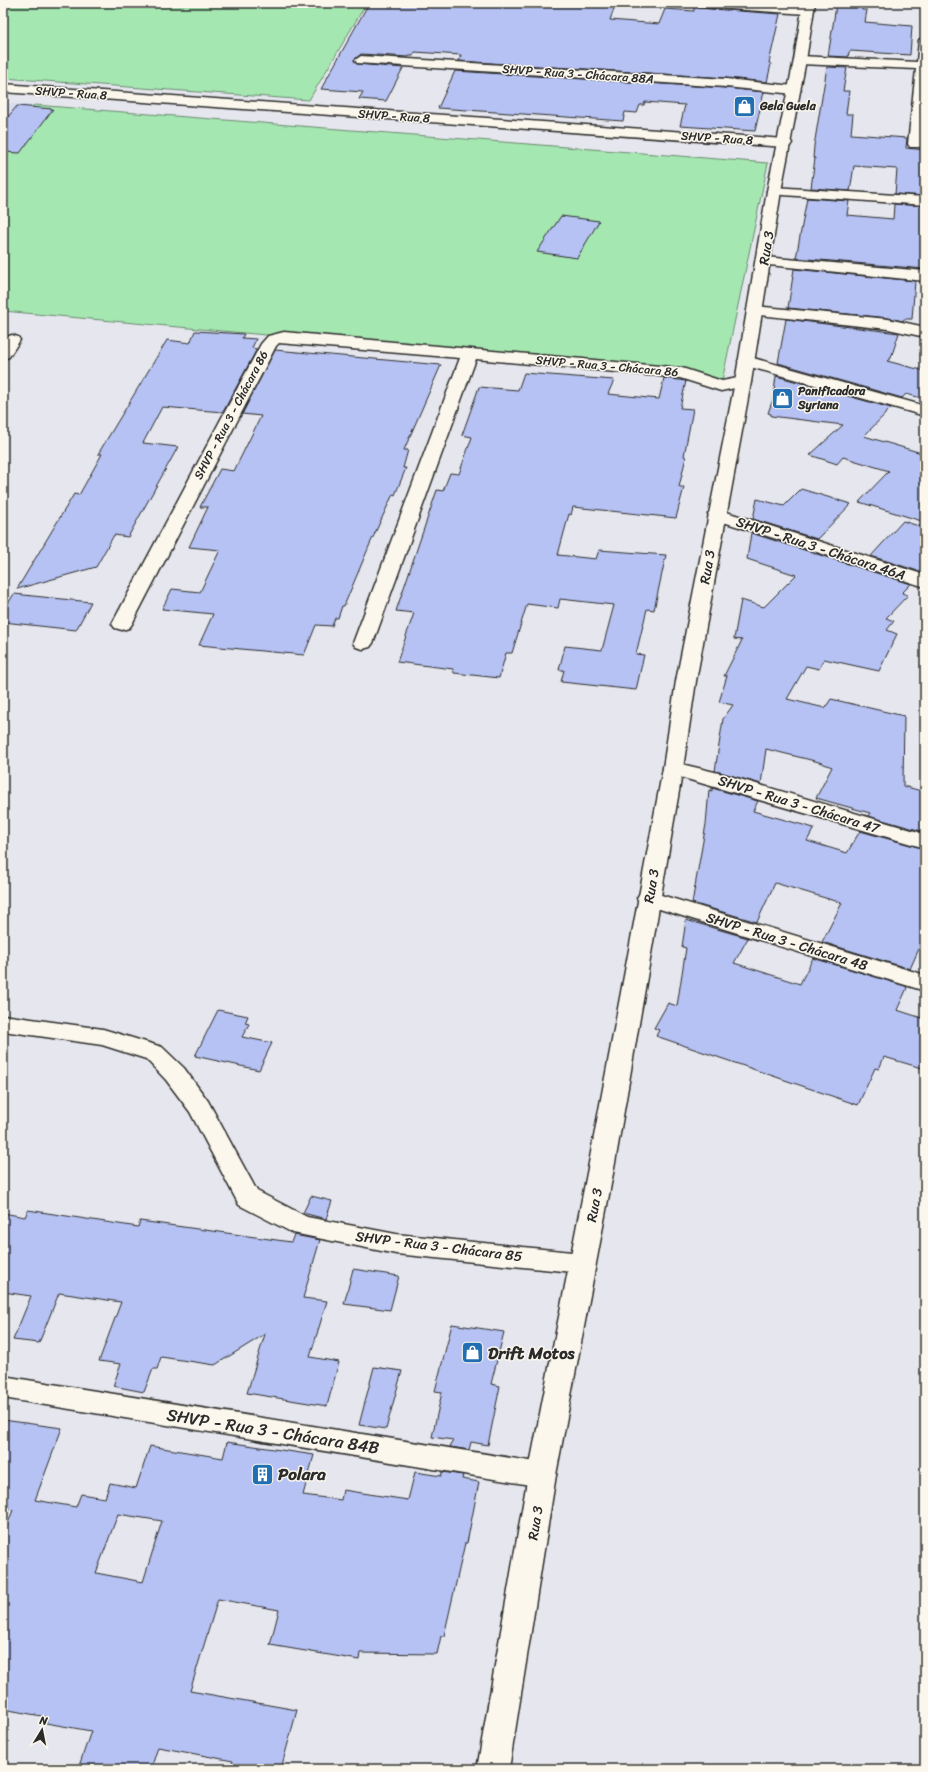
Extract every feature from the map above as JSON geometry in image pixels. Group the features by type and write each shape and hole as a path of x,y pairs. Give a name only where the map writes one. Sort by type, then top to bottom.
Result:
{"street":[{"path":"698,3 808,7"},
{"name":"Rua 3","path":"493,1769 508,1687 542,1474 672,768 686,681 743,382 764,261 774,190 785,143 801,56 808,7"},
{"path":"915,144 924,63 925,40"},
{"path":"801,56 924,63"},
{"name":"SHVP - Rua 3 - Chácara 88A","path":"361,60 710,82 794,90"},
{"name":"SHVP - Rua 8","path":"3,88 785,143"},
{"path":"774,190 925,201"},
{"path":"764,261 925,276"},
{"path":"755,311 888,324 925,332"},
{"name":"SHVP - Rua 3 - Chácara 86","path":"122,624 269,344 274,339 284,337 682,373 721,386 743,382"},
{"path":"3,354 12,340"},
{"path":"362,643 470,354"},
{"path":"746,360 925,411"},
{"name":"SHVP - Rua 3 - Chácara 46A","path":"717,514 925,581"},
{"name":"SHVP - Rua 3 - Chácara 47","path":"672,768 716,779 925,841"},
{"name":"SHVP - Rua 3 - Chácara 48","path":"648,898 925,983"},
{"name":"SHVP - Rua 3 - Chácara 85","path":"3,1023 103,1037 154,1053 174,1074 199,1107 248,1198 302,1226 396,1244 582,1263"},
{"name":"SHVP - Rua 3 - Chácara 84B","path":"3,1387 542,1474"}],"shaded area":[{"path":"3,103 35,105 3,121"}],"green space":[{"path":"3,3 366,4 309,100 3,78"},
{"path":"35,105 768,163 721,386 682,373 3,311 3,121"}],"building":[{"path":"369,3 586,4 615,6 610,20 659,24 665,9 694,11 694,6 699,8 780,14 769,63 771,64 767,82 726,78 459,61 461,55 415,52 413,56 408,57 361,54 354,60 357,64 403,68 386,101 359,99 363,92 321,89"},
{"path":"836,6 862,7 862,10 867,10 865,22 912,26 910,55 851,51 849,52 848,57 828,56"},
{"path":"827,67 847,68 843,91 849,91 846,114 853,114 851,134 907,138 906,148 925,150 925,196 895,194 897,169 854,166 850,191 811,188 815,158 813,158 814,146"},
{"path":"455,71 726,88 764,92 755,131 680,126 685,105 645,102 644,105 640,105 637,113 625,112 623,121 438,108"},
{"path":"17,106 53,109 20,153 3,152 3,123"},
{"path":"807,198 849,201 847,215 893,219 894,204 925,206 925,269 796,258"},
{"path":"561,216 599,221 577,258 537,252"},
{"path":"794,269 915,281 912,319 904,319 903,321 888,318 788,308"},
{"path":"786,319 899,333 891,358 887,361 925,371 925,399 906,394 902,398 778,363"},
{"path":"195,331 244,334 242,338 256,339 252,348 257,349 223,412 162,407 143,443 178,447 128,537 114,535 96,567 17,589 74,494 79,495 102,454 98,454 167,340 190,343"},
{"path":"275,350 441,365 404,450 408,450 403,468 406,468 395,495 393,494 370,544 344,606 342,606 338,618 335,618 332,626 316,625 304,655 199,645 213,614 162,609 172,589 200,592 220,550 189,547 208,507 200,507 220,469 234,471 261,416 242,414"},
{"path":"524,373 614,380 608,394 659,399 664,378 686,381 680,408 693,409 684,456 686,457 679,487 684,487 676,518 573,507 571,515 569,514 558,555 596,559 599,550 666,555 654,610 647,609 636,654 644,655 636,690 561,682 564,670 559,670 565,646 602,650 614,605 560,599 558,608 527,604 512,653 506,653 499,678 454,673 453,669 397,662 414,613 396,611 437,490 443,491 450,473 459,474 472,437 462,435 479,387 518,390"},
{"path":"776,376 891,408 864,436 925,454 925,522 859,502 889,471 843,457 837,464 810,455 843,425 771,416 771,414 768,413 773,399"},
{"path":"801,489 851,504 817,539 753,519 757,499 784,506"},
{"path":"903,521 925,528 925,568 921,572 871,556"},
{"path":"751,533 911,584 902,593 908,595 886,618 894,621 887,630 897,634 879,671 824,659 819,669 806,666 787,699 825,708 831,699 904,716 903,786 925,792 925,832 868,816 870,813 816,798 832,767 819,762 766,749 761,784 715,771 723,719 733,705 719,702 727,676 724,676 742,640 734,639 741,600 764,607 796,575 747,559"},
{"path":"14,594 91,602 76,630 3,622 3,611"},
{"path":"712,788 758,801 753,811 814,828 807,841 847,853 860,831 925,849 925,935 910,969 822,942 842,903 775,883 757,922 692,903 706,824 709,790 712,791"},
{"path":"686,920 748,938 734,963 800,984 813,958 905,986 907,988 897,1010 925,1019 925,1069 884,1057 879,1069 875,1068 858,1105 656,1036 659,1030 654,1028 668,1003 677,1006 686,948 682,947"},
{"path":"218,1010 248,1016 245,1023 249,1024 242,1037 272,1043 259,1070 195,1056"},
{"path":"311,1196 332,1201 326,1219 303,1213"},
{"path":"28,1210 138,1227 140,1221 291,1242 294,1235 320,1240 303,1298 327,1301 310,1357 339,1362 327,1406 247,1393 265,1334 215,1365 161,1357 157,1369 153,1369 144,1392 113,1386 121,1364 99,1361 121,1302 59,1293 39,1343 13,1340 31,1296 3,1292 3,1213 25,1217"},
{"path":"353,1269 399,1276 390,1310 344,1304"},
{"path":"452,1324 504,1332 491,1384 500,1386 488,1445 471,1442 469,1450 450,1447 453,1440 432,1437 442,1392 435,1391"},
{"path":"374,1367 402,1371 386,1429 359,1425"},
{"path":"3,1420 62,1428 35,1500 76,1507 81,1494 105,1498 110,1483 136,1488 150,1446 223,1458 227,1442 314,1455 303,1495 341,1500 343,1490 408,1500 415,1472 441,1476 442,1472 463,1475 462,1479 479,1482 467,1543 465,1543 444,1636 441,1636 437,1654 360,1653 359,1660 270,1645 279,1610 218,1599 190,1691 297,1710 281,1769 231,1769 233,1761 158,1747 151,1769 78,1769 91,1731 46,1723 47,1717 3,1709 3,1536 13,1510 3,1508","holes":["118,1514 162,1521 143,1582 96,1573"]}],"place":[{"name":"Gela Guela","path":"745,106"},
{"name":"Panificadora Syriana","path":"783,398"},
{"name":"Drift Motos","path":"472,1353"},
{"name":"Polara","path":"263,1474"}]}
